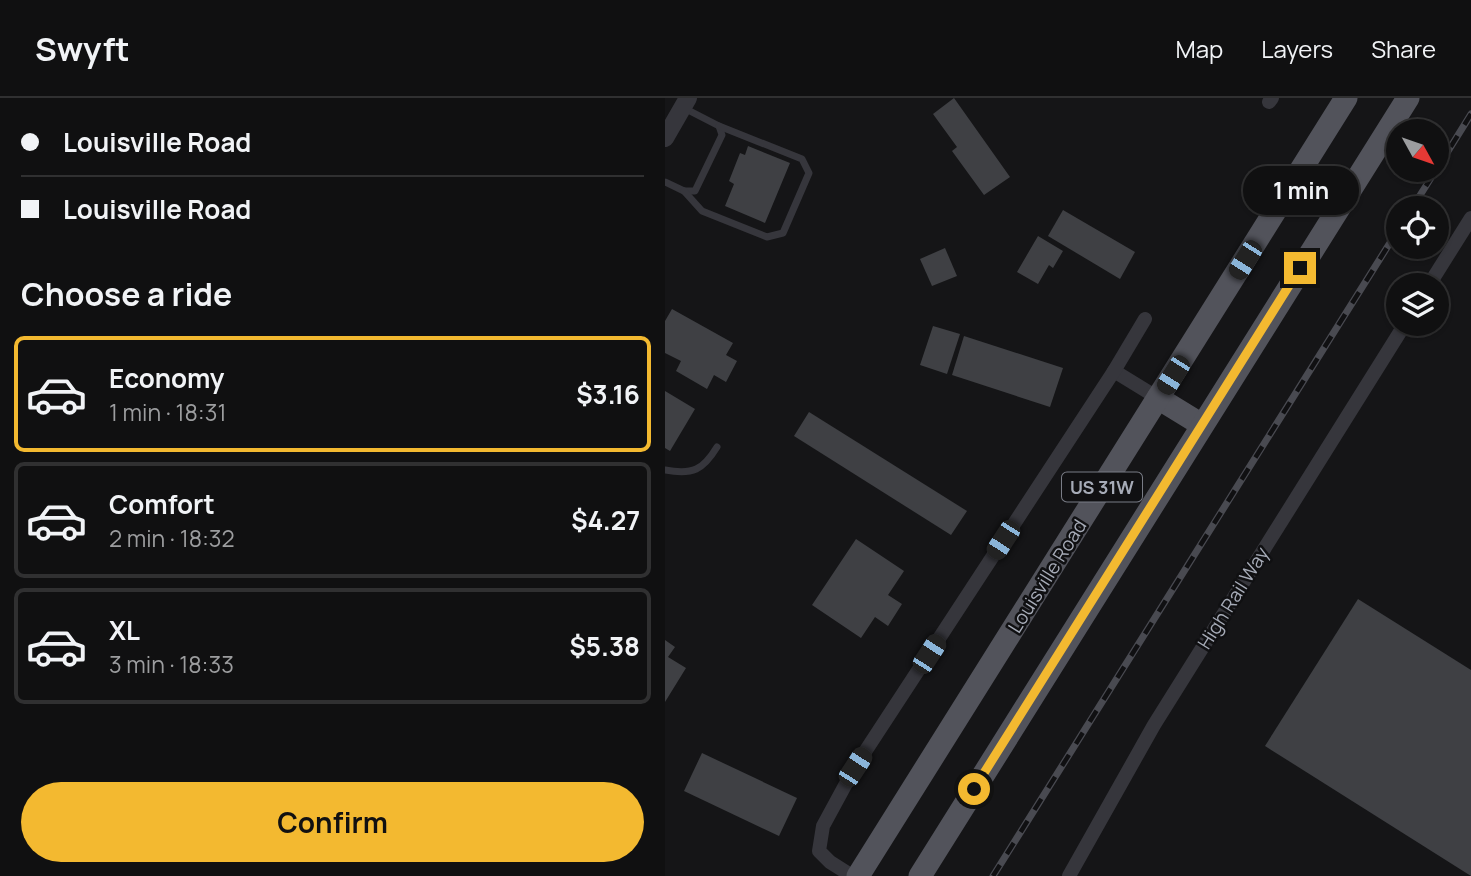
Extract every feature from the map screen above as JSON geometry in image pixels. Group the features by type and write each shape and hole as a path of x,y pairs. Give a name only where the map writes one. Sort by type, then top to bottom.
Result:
{"main road":[{"name":"Louisville Road","path":"858,876 1346,98"},
{"name":"US 31W","path":"920,876 1408,98"},
{"path":"1158,398 1202,425"}],"street":[{"path":"665,138 686,103"},
{"path":"1437,273 1471,218"},
{"path":"852,876 819,852 823,826 855,767 1114,371 1145,319"},
{"name":"High Rail Way","path":"1071,875 1154,725 1397,336"},
{"path":"1114,371 1158,398"}],"lane":[{"path":"665,182 684,191 702,211 767,237 783,233 809,173 802,159 719,126 686,103"},
{"path":"684,191 695,191 722,135 719,126"},
{"path":"665,470 691,470 706,465 717,447"}],"building":[{"path":"954,98 1010,177 984,195 952,151 957,147 933,114"},
{"path":"748,146 790,163 765,223 725,206 734,184 729,181 740,153 745,155"},
{"path":"1063,210 1135,252 1120,279 1048,236"},
{"path":"1038,236 1063,251 1053,268 1049,265 1038,284 1017,272"},
{"path":"945,248 957,276 932,286 920,259"},
{"path":"672,309 733,343 726,355 737,361 726,382 714,375 707,389 676,371 681,361 665,353 665,321"},
{"path":"933,326 960,334 947,374 920,365"},
{"path":"964,336 1063,368 1050,407 952,375"},
{"path":"665,391 695,409 670,451 665,448"},
{"path":"809,412 967,511 951,535 794,436"},
{"path":"856,539 904,571 888,595 902,604 888,626 875,617 861,638 812,605"},
{"path":"1358,599 1471,670 1471,876 1265,746"},
{"path":"665,640 675,647 668,657 686,668 665,702"},
{"path":"702,753 797,798 779,836 684,791"}],"railway":[{"path":"1449,150 1471,114"},
{"path":"1420,196 1428,182"},
{"path":"993,876 1386,249"}],"route":[{"path":"974,789 1300,268"}]}
